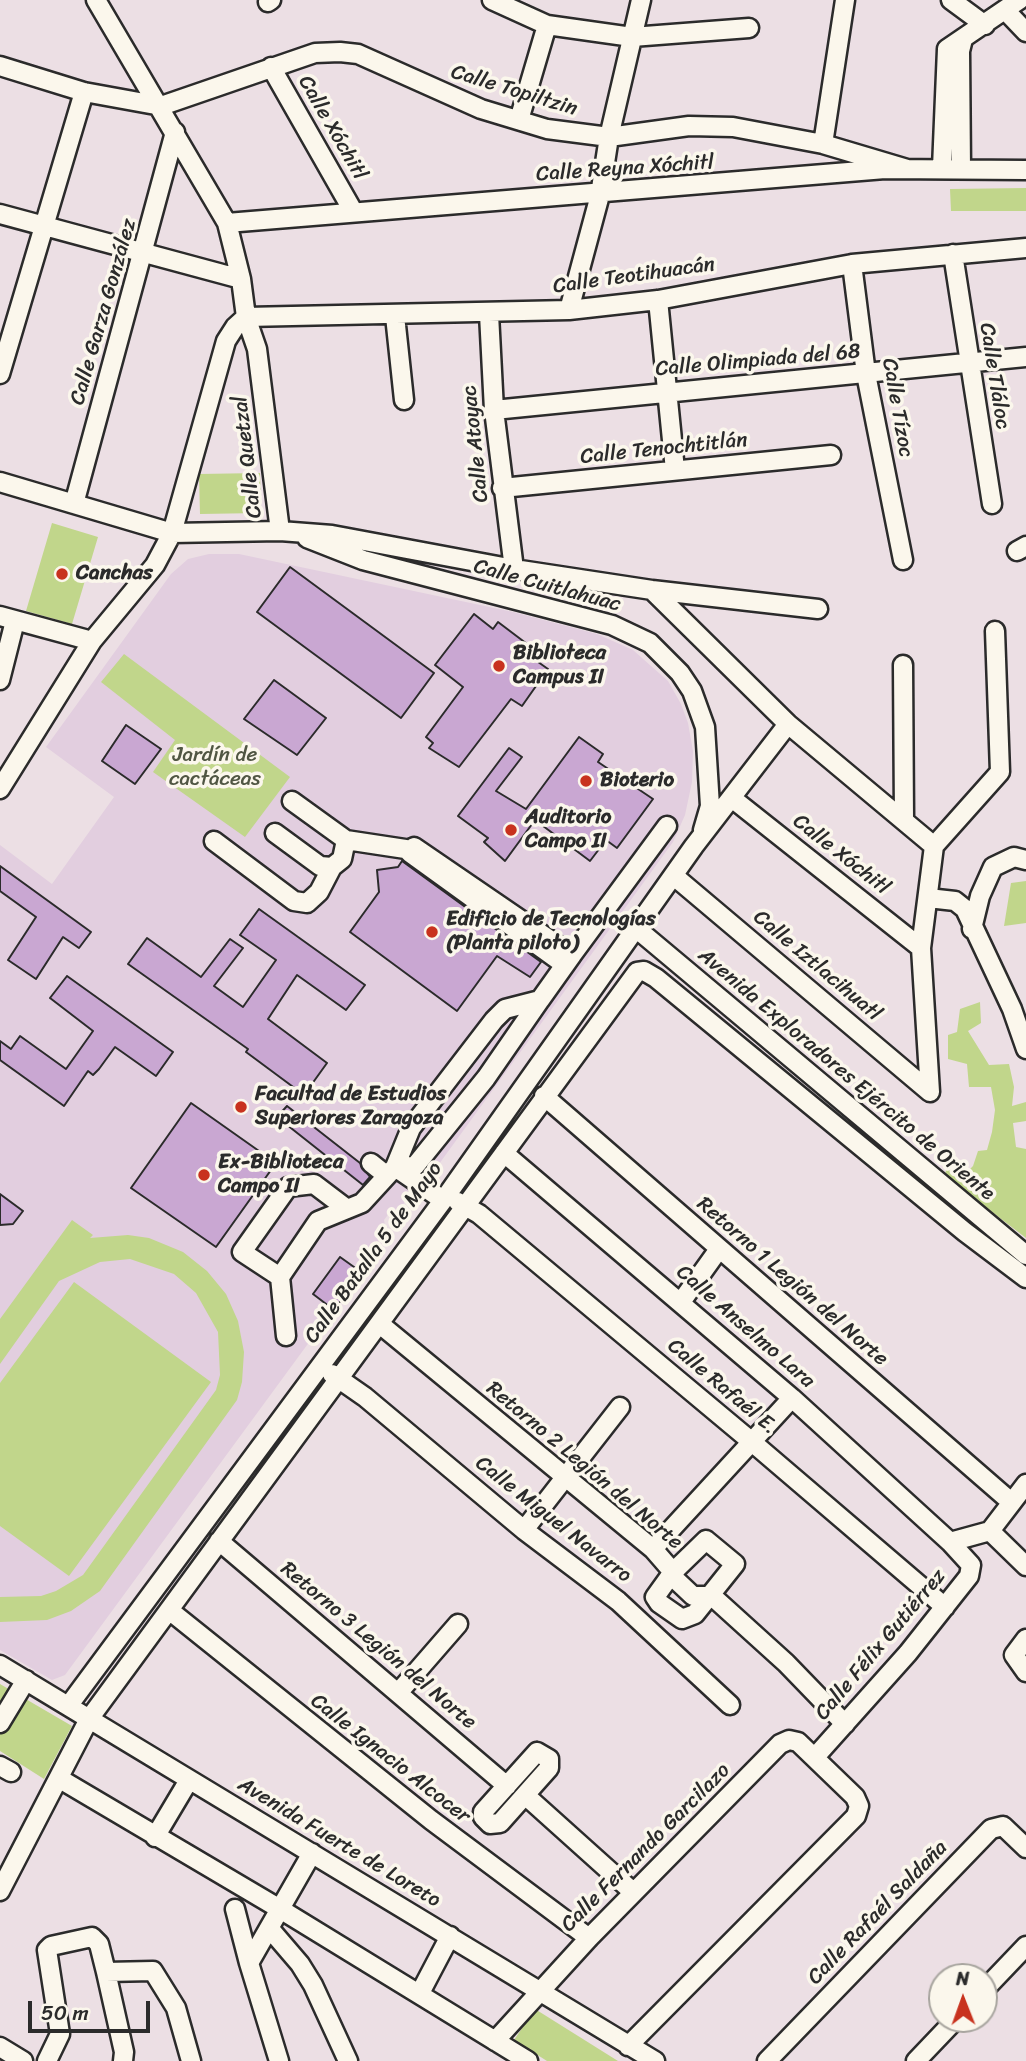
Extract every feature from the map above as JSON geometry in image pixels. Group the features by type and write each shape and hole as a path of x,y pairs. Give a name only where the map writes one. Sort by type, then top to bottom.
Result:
{"street":[{"name":"Calle Quetzal","path":"96,0 161,106 227,223 241,279 246,317 257,349 289,532"},
{"path":"492,0 547,25 632,37 749,28"},
{"path":"569,310 600,195 609,137 641,0"},
{"path":"823,144 845,0"},
{"path":"951,0 985,25"},
{"path":"942,168 947,49 1012,5 1026,32"},
{"path":"519,120 547,25"},
{"path":"961,169 960,51 963,39"},
{"name":"Calle Topiltzin","path":"161,106 315,53 358,54 438,92 519,120 579,135 609,137 690,126 723,127 823,144 907,169"},
{"path":"0,66 84,92 161,106"},
{"name":"Calle Xóchitl","path":"271,66 354,211"},
{"path":"0,374 46,227 84,92"},
{"name":"Calle Garza González","path":"74,504 175,132"},
{"name":"Calle Reyna Xóchitl","path":"227,223 907,169 1026,170"},
{"path":"0,214 241,279"},
{"name":"Calle Teotihuacán","path":"246,317 489,314 569,310 657,300 852,264 1026,247"},
{"name":"Calle Tláloc","path":"953,254 992,504"},
{"name":"Calle Tízoc","path":"852,264 866,374 903,560"},
{"path":"657,300 675,470"},
{"name":"Calle Atoyac","path":"489,314 494,410 514,569"},
{"path":"395,316 404,400"},
{"path":"0,789 92,641 155,565 172,533 226,341 234,327 246,317"},
{"name":"Calle Olimpiada del 68","path":"494,410 1026,357"},
{"name":"Calle Tenochtitlán","path":"502,488 831,456"},
{"path":"0,482 172,533 289,532 332,535 514,569 652,590 818,609"},
{"name":"Calle Cuitlahuac","path":"289,532 363,560 612,625 650,643 680,673 692,691 705,727 710,806 708,819 694,846"},
{"name":"Calle Cuitlahuac","path":"652,590 788,724 934,846"},
{"path":"0,680 7,618 92,641"},
{"path":"921,948 934,846 1000,772 995,631"},
{"path":"903,666 904,819"},
{"name":"Calle Batalla 5 de Mayo","path":"69,1705 445,1198 528,1077 637,929 694,846 733,799 788,724"},
{"name":"Calle Xóchitl","path":"733,799 921,948"},
{"path":"292,801 346,840 412,850 410,853 568,960"},
{"path":"390,1171 415,1166 486,1078 667,825"},
{"path":"275,833 308,860 320,866 332,867"},
{"path":"214,841 294,901 307,903 323,885 332,867 342,859 346,840"},
{"path":"972,929 980,896 993,867 1014,857 1026,860"},
{"name":"Calle Iztlacihuatl","path":"674,876 930,1092 921,948"},
{"path":"928,898 960,904 1013,1009 1026,1049"},
{"name":"Avenida Exploradores Ejército de Oriente","path":"637,929 1026,1255"},
{"name":"Avenida Exploradores Ejército de Oriente","path":"544,1096 637,972 648,972 965,1232 1026,1278"},
{"path":"286,1336 279,1277 318,1222 362,1203 390,1171 411,1128 505,1009 540,1000"},
{"path":"0,1891 89,1719 381,1325 544,1096"},
{"name":"Retorno 1 Legión del Norte","path":"544,1096 1010,1502"},
{"name":"Calle Anselmo Lara","path":"504,1153 793,1398 950,1542"},
{"name":"Calle Rafaél E.","path":"371,1163 467,1206 752,1442 945,1607"},
{"path":"279,1277 242,1252 288,1187 314,1184 347,1209"},
{"path":"681,1302 719,1249"},
{"name":"Retorno 2 Legión del Norte","path":"381,1325 653,1549 673,1572 676,1580 693,1596 712,1596 786,1664 845,1724"},
{"name":"Calle Miguel Navarro","path":"320,1365 366,1397 524,1530 618,1601 730,1705"},
{"path":"653,1549 793,1398"},
{"path":"524,1530 620,1408"},
{"path":"244,1469 265,1482"},
{"path":"1026,1484 990,1531 1026,1566"},
{"name":"Calle Félix Gutiérrez","path":"815,1757 945,1607 972,1569 950,1542 990,1531"},
{"name":"Retorno 3 Legión del Norte","path":"219,1541 507,1786"},
{"path":"710,1541 735,1564 712,1596 691,1617 677,1617 655,1597 673,1572 700,1543 710,1541"},
{"name":"Calle Ignacio Alcocer","path":"169,1610 431,1820 589,1938"},
{"path":"398,1693 458,1624"},
{"path":"1026,1639 1014,1655 1026,1672"},
{"name":"Avenida Fuerte de Loreto","path":"0,1664 655,2061"},
{"path":"0,1723 26,1680"},
{"name":"Calle Fernando Garcilazo","path":"495,2041 538,1991 633,1892 780,1744 789,1740 798,1742 815,1757"},
{"path":"542,1753 550,1761 550,1766 525,1796 500,1823 490,1824 483,1817 484,1812 533,1755 542,1753"},
{"path":"628,2046 856,1816 859,1805 815,1757"},
{"path":"60,1779 420,1993 528,2061"},
{"path":"155,1837 189,1780"},
{"path":"525,1796 633,1892"},
{"name":"Calle Rafaél Saldaña","path":"767,2061 991,1829 1003,1826 1026,1848"},
{"path":"249,1963 312,1853"},
{"path":"235,1909 279,2061"},
{"path":"270,1930 300,1964 313,1985 348,2061"},
{"path":"420,1993 450,1936"},
{"path":"47,2061 60,2034 47,1954 49,1948 88,1937 96,1938 106,1972 124,2052 123,2061"},
{"path":"998,1975 1026,1946"},
{"path":"106,1972 153,1971 176,2008 191,2061"},
{"path":"916,2061 943,2033"},
{"path":"0,2047 23,2061"}],"shaded area":[{"name":"Facultad de Estudios Superiores Zaragoza","path":"209,554 239,554 513,612 597,634 633,650 668,681 681,704 693,751 692,782 685,815 673,842 439,1164 430,1168 395,1215 390,1212 384,1220 387,1236 65,1675 52,1680 0,1650 0,845 52,884 114,797 46,747 171,574 188,559"}],"green space":[{"path":"1026,188 1026,211 951,211 950,189"},
{"path":"260,473 261,513 200,514 199,474"},
{"name":"Canchas","path":"52,523 98,537 72,624 26,611"},
{"name":"Jardín de cactáceas","path":"124,654 290,777 245,837 153,772 175,740 101,682"},
{"path":"1026,881 1026,923 1004,926 1011,883"},
{"path":"980,1002 981,1023 968,1031 989,1065 1009,1064 1014,1087 1012,1106 1026,1102 1026,1121 1013,1123 1016,1147 1026,1149 1026,1238 945,1176 948,1158 967,1172 973,1166 978,1151 987,1150 992,1132 995,1110 991,1087 969,1087 967,1064 948,1059 948,1035 957,1032 960,1009"},
{"path":"72,1220 93,1235 90,1238 128,1235 149,1238 183,1252 207,1271 226,1294 238,1321 244,1352 242,1382 237,1400 100,1591 71,1611 47,1620 0,1622 0,1597 41,1596 56,1591 83,1575 216,1390 220,1375 218,1332 196,1293 174,1274 130,1259 100,1262 59,1281 0,1364 0,1319"},
{"path":"74,1282 211,1382 69,1576 0,1526 0,1383"},
{"path":"0,1684 72,1726 44,1779 0,1751"},
{"path":"535,2009 618,2061 547,2061 514,2040"}],"building":[{"path":"290,567 434,673 401,718 257,612"},
{"name":"Biblioteca Campus II","path":"474,614 493,629 498,622 535,650 531,657 548,669 522,706 511,699 459,767 429,748 433,743 426,737 463,687 435,665"},
{"path":"274,680 326,718 297,755 244,719"},
{"path":"126,725 161,749 135,784 102,761"},
{"name":"Bioterio","path":"579,737 603,754 598,762 653,799 617,848 606,840 590,861 535,820 505,861 484,842 488,838 458,816 509,748 522,757 496,791 526,809"},
{"name":"Edificio de Tecnologías (Planta piloto)","path":"402,861 541,962 530,977 497,956 457,1011 350,932 379,892 377,870 398,867"},
{"path":"0,866 91,932 79,948 63,937 36,979 8,960 36,917 0,891"},
{"path":"259,909 365,985 346,1010 297,975 268,1019 327,1063 304,1095 246,1052 248,1049 128,964 147,938 201,977 230,939 243,948 214,986 243,1007 276,960 240,935"},
{"path":"67,976 173,1052 156,1076 115,1047 93,1075 88,1071 64,1106 0,1060 0,1041 11,1049 20,1036 66,1069 93,1031 50,998"},
{"name":"Ex-Biblioteca Campo II","path":"191,1103 276,1163 216,1247 131,1188"},
{"path":"287,1106 360,1163 370,1177 363,1185 277,1117"},
{"path":"0,1194 23,1211 13,1224 0,1225"},
{"path":"340,1257 361,1272 334,1310 313,1294"}],"place":[{"name":"Canchas","path":"62,574"},
{"name":"Biblioteca Campus II","path":"499,666"},
{"name":"Bioterio","path":"586,781"},
{"name":"Auditorio Campo II","path":"511,830"},
{"name":"Edificio de Tecnologías (Planta piloto)","path":"432,932"},
{"name":"Facultad de Estudios Superiores Zaragoza","path":"241,1107"},
{"name":"Ex-Biblioteca Campo II","path":"204,1175"}]}
